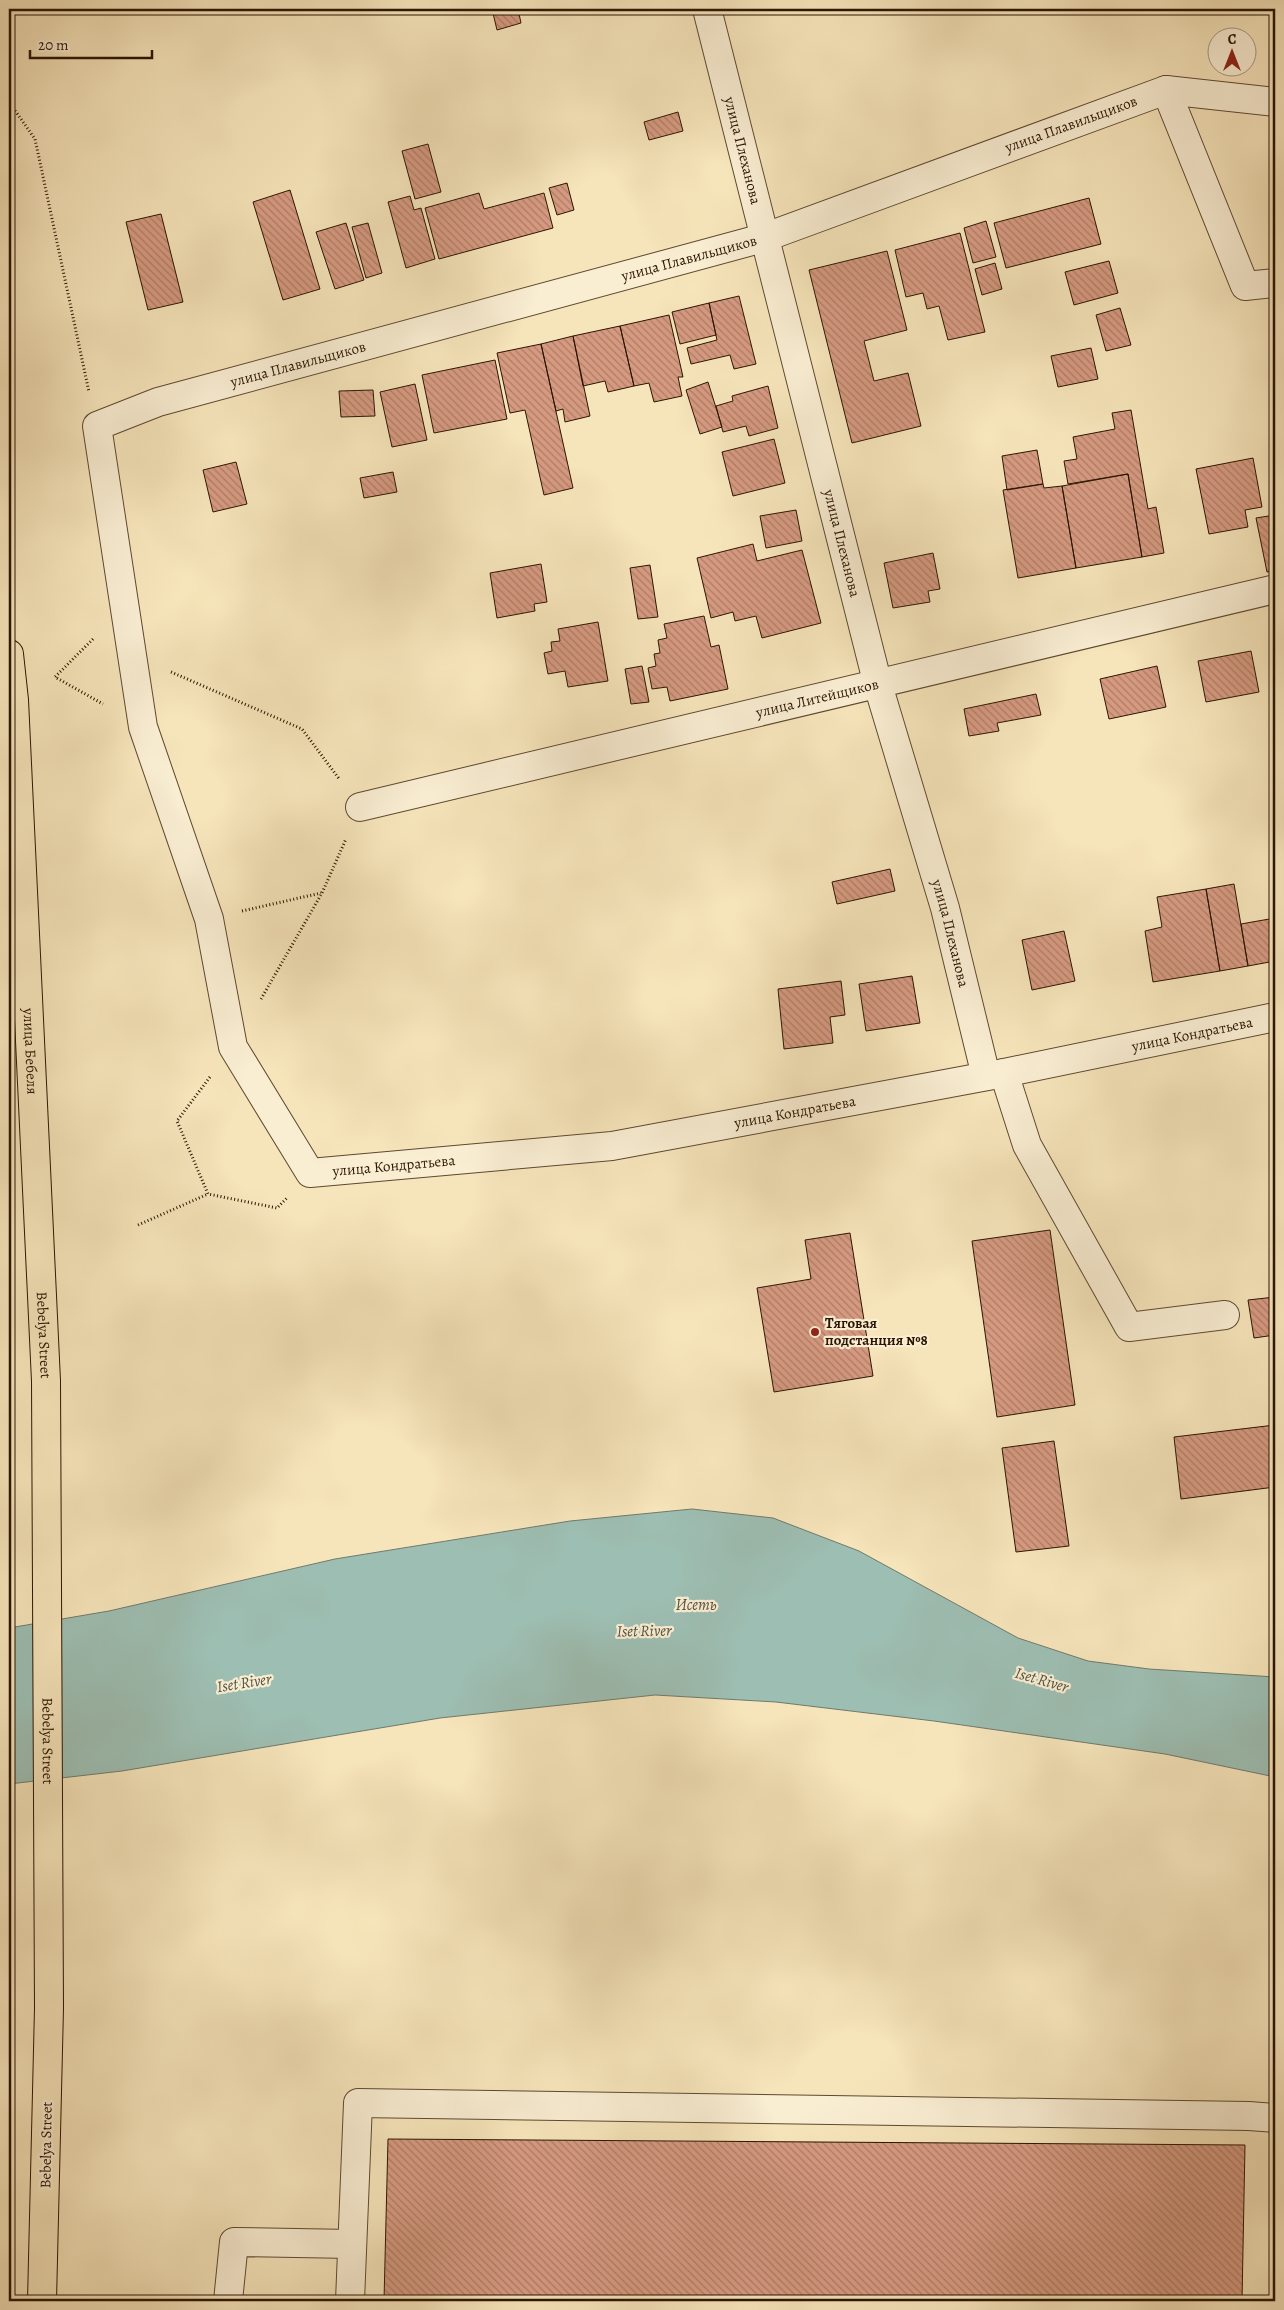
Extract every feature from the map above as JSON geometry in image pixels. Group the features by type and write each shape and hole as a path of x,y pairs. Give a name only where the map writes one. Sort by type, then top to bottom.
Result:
{"main road":[{"name":"улица Бебеля","path":"9,654 14,700 37,1180"},
{"name":"Bebelya Street","path":"37,1180 46,1381 50,1998 42,2301"}],"street":[{"name":"улица Плеханова","path":"707,9 763,238 878,685 995,1075 1027,1145 1129,1327 1225,1314"},
{"name":"улица Плавильщиков","path":"97,426 158,402 763,238 1166,90 1275,102"},
{"path":"1166,90 1245,286 1275,283"},
{"path":"97,426 142,727 209,918"},
{"name":"улица Литейщиков","path":"360,807 1275,589"},
{"name":"улица Кондратьева","path":"209,918 233,1047 310,1174 612,1146 995,1075 1275,1017"},
{"path":"350,2301 358,2102 1249,2116 1275,2118"},
{"path":"228,2301 234,2242 352,2244"}],"path":[{"path":"9,102 35,139 97,426"},
{"path":"124,606 55,677 142,727"},
{"path":"132,655 302,729 360,807 322,893 209,918"},
{"path":"138,1225 208,1194"}],"water":[{"name":"Исеть","path":"692,1509 773,1518 859,1551 1018,1638 1088,1661 1149,1669 1275,1677 1275,1777 1165,1754 934,1721 776,1702 655,1695 440,1718 122,1771 9,1784 9,1628 109,1611 335,1559 570,1521"}],"building":[{"path":"492,9 518,9 521,23 497,30"},
{"path":"678,112 683,131 649,140 644,122"},
{"path":"428,144 441,192 415,199 402,151"},
{"path":"567,183 574,210 557,215 549,188"},
{"path":"290,190 320,289 283,300 253,202"},
{"path":"479,193 484,209 544,193 553,228 439,259 425,208"},
{"path":"410,196 414,210 421,208 435,259 406,268 388,202"},
{"path":"1089,198 1101,244 1006,268 994,223"},
{"path":"161,214 183,302 148,310 126,222"},
{"path":"986,221 996,257 973,263 964,228"},
{"path":"346,223 364,280 335,289 316,232"},
{"path":"368,223 382,273 366,278 352,227"},
{"path":"960,233 985,332 948,340 939,306 927,309 923,293 906,297 895,250"},
{"path":"887,251 907,330 864,341 874,381 908,373 921,426 852,443 809,270"},
{"path":"1109,261 1118,293 1074,305 1065,272"},
{"path":"995,263 1002,289 982,295 975,269"},
{"path":"739,296 756,364 734,369 730,355 691,364 687,348 717,340 709,303"},
{"path":"709,303 716,335 680,344 672,312"},
{"path":"1120,308 1131,345 1106,351 1096,315"},
{"path":"669,315 683,377 678,377 682,396 654,402 649,383 634,386 620,326"},
{"path":"620,326 634,386 608,392 605,381 583,386 573,336"},
{"path":"573,336 590,416 565,422 563,409 556,411 541,344"},
{"path":"541,344 573,488 544,495 525,410 510,413 497,353"},
{"path":"1091,348 1098,379 1058,387 1051,356"},
{"path":"495,360 507,419 434,433 422,375"},
{"path":"708,382 722,427 700,434 686,390"},
{"path":"415,384 427,440 392,447 380,392"},
{"path":"768,386 778,428 749,436 746,426 723,432 716,406 733,401 732,396"},
{"path":"373,390 375,416 341,417 339,391"},
{"path":"1131,410 1148,509 1156,507 1164,553 1142,557 1128,474 1068,484 1064,461 1077,459 1073,437 1115,429 1112,413"},
{"path":"774,439 785,483 733,496 722,452"},
{"path":"1037,450 1043,484 1007,490 1002,456"},
{"path":"1253,458 1262,507 1245,510 1248,527 1209,534 1196,469"},
{"path":"236,462 247,504 213,512 203,470"},
{"path":"393,472 397,492 364,498 360,478"},
{"path":"1128,474 1142,557 1076,568 1062,486"},
{"path":"1043,484 1044,488 1062,486 1076,568 1018,578 1003,490"},
{"path":"796,510 802,541 766,548 760,516"},
{"path":"1275,515 1275,571 1267,572 1256,518"},
{"path":"753,544 757,561 802,550 821,623 762,638 756,616 735,621 733,612 711,618 697,558"},
{"path":"933,553 940,589 928,591 930,602 893,608 884,563"},
{"path":"541,564 547,602 534,604 535,611 497,618 490,573"},
{"path":"650,565 658,617 638,619 630,568"},
{"path":"704,616 711,647 719,645 728,689 670,701 667,687 652,689 648,668 656,666 654,654 660,653 658,640 667,638 664,624"},
{"path":"598,622 608,681 568,687 565,671 548,674 544,653 552,651 551,642 560,641 558,629"},
{"path":"1251,651 1259,692 1206,702 1198,661"},
{"path":"642,666 649,702 631,704 625,669"},
{"path":"1157,666 1166,707 1109,719 1100,679"},
{"path":"1036,694 1041,715 997,723 999,731 969,736 964,709"},
{"path":"890,869 895,891 837,904 832,882"},
{"path":"1234,884 1248,966 1220,971 1206,889"},
{"path":"1206,889 1220,971 1153,982 1145,931 1162,927 1157,897"},
{"path":"1275,918 1275,961 1248,966 1241,924"},
{"path":"1064,931 1075,981 1032,990 1022,940"},
{"path":"912,976 920,1023 866,1031 859,984"},
{"path":"841,981 845,1015 830,1017 833,1043 784,1049 778,989"},
{"path":"1050,1230 1075,1405 997,1417 972,1241"},
{"name":"Тяговая подстанция №8","path":"850,1233 873,1376 774,1392 757,1288 811,1279 805,1240"},
{"path":"1275,1297 1275,1335 1254,1338 1248,1300"},
{"path":"1275,1425 1275,1487 1181,1499 1174,1437"},
{"path":"1054,1441 1069,1546 1016,1552 1002,1448"},
{"path":"388,2139 1245,2145 1242,2301 384,2301"}],"place":[{"name":"Тяговая подстанция №8","path":"815,1332"}],"water label":[{"name":"Iset River","path":"644,1630"},
{"name":"Iset River","path":"1042,1679"},
{"name":"Iset River","path":"244,1682"}]}
